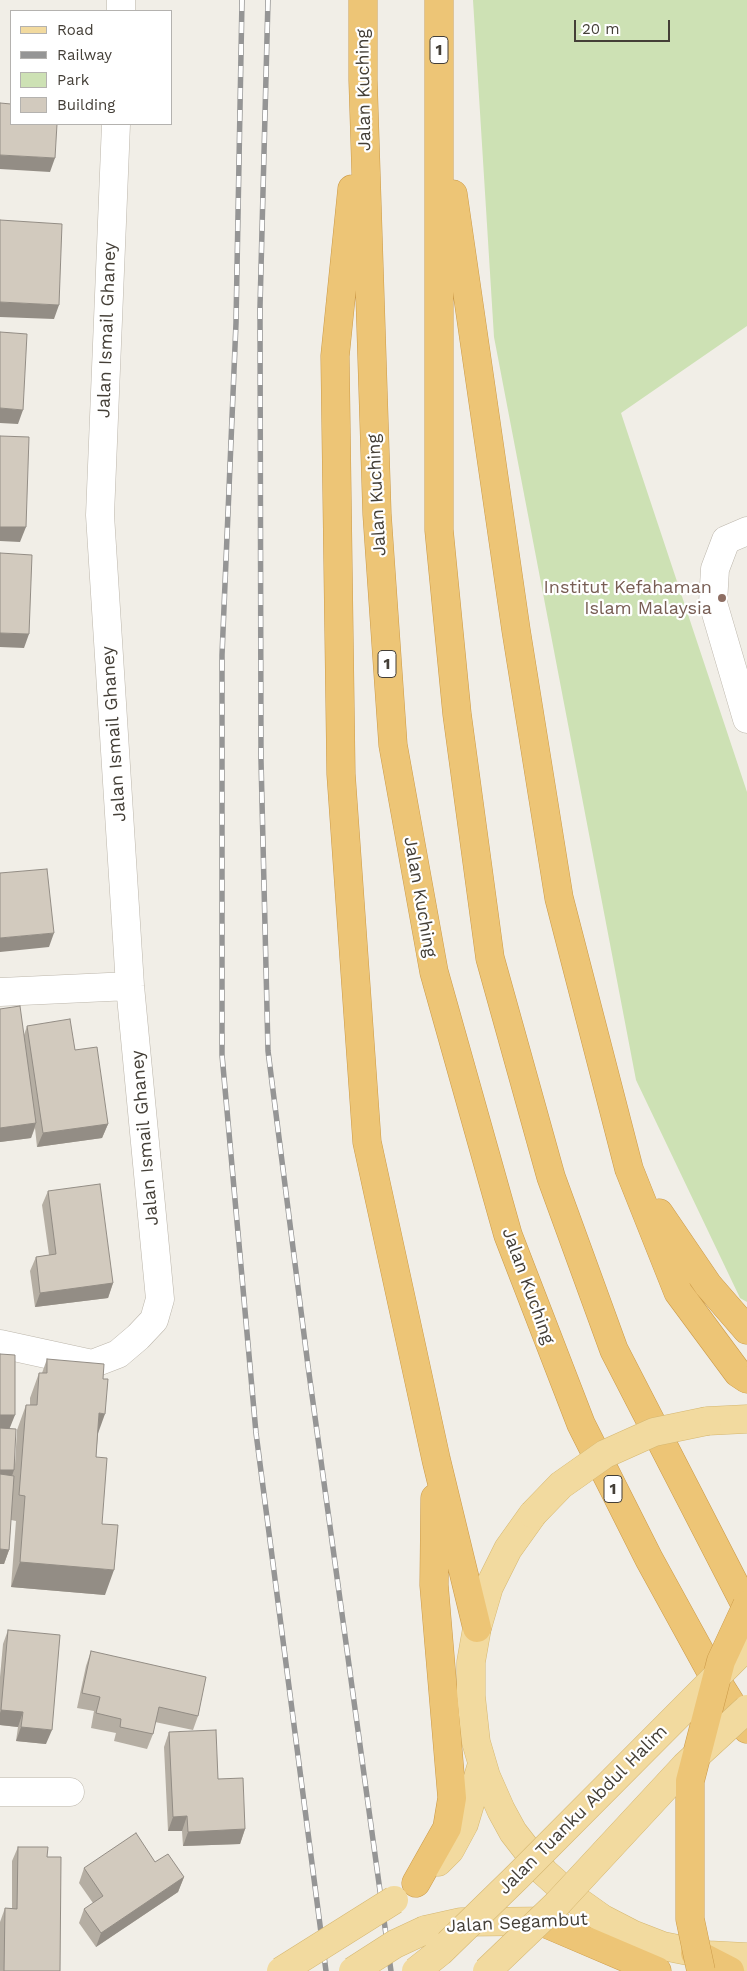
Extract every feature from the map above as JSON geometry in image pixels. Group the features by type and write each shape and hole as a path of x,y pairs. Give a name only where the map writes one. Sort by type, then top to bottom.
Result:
{"highway":[{"name":"Jalan Kuching","path":"363,0 363,80 377,514 393,745 434,972 508,1235 581,1424 654,1568 710,1670 747,1729"},
{"name":"1","path":"439,0 439,530 457,714 490,958 551,1176 614,1350 747,1606"},
{"path":"363,80 335,356 341,774 367,1142 436,1459 477,1628"},
{"path":"439,99 516,630 559,898 629,1168 678,1292 738,1373 747,1379"},
{"path":"629,1168 708,1286 747,1330"},
{"path":"416,1883 447,1828 452,1798 434,1585 436,1459"},
{"path":"730,1971 698,1962 690,1919 690,1781 721,1661 747,1606"},
{"path":"542,1922 658,1971"}],"main road":[{"path":"747,1419 707,1421 660,1430 605,1454 561,1485 533,1514 508,1549 493,1578 477,1628 471,1662 471,1696 476,1742 482,1764 501,1810 532,1858 562,1890 603,1919 698,1962 747,1957"},
{"name":"Jalan Tuanku Abdul Halim","path":"416,1971 440,1952 518,1876 747,1646"},
{"path":"487,1971 557,1904 685,1766 747,1709"},
{"path":"281,1971 394,1900 416,1883 450,1850 464,1824 482,1764"},
{"name":"Jalan Segambut","path":"353,1971 395,1944 426,1930 462,1922 542,1922 603,1919"}],"street":[{"name":"Jalan Ismail Ghaney","path":"0,1344 92,1364 118,1354 138,1337 154,1320 160,1299 130,986 100,516 116,125"},
{"path":"747,531 726,540 715,569 713,603 747,719"},
{"path":"0,992 130,986"},
{"path":"0,1792 70,1792"}],"green space":[{"path":"473,0 747,0 747,326 621,413 747,792 747,1302 740,1298 636,1080 494,337"}],"building":[{"path":"0,103 10,104 10,125 57,125 55,158 0,155"},
{"path":"0,220 62,224 59,305 0,302"},
{"path":"0,332 27,334 23,410 0,408"},
{"path":"0,436 29,437 26,527 0,527"},
{"path":"0,553 32,555 29,634 0,633"},
{"path":"47,869 54,933 0,938 0,873"},
{"path":"20,1006 36,1123 0,1128 0,1009"},
{"path":"70,1019 75,1050 97,1047 108,1124 43,1133 27,1026"},
{"path":"100,1184 113,1283 40,1293 36,1257 56,1254 48,1191"},
{"path":"0,1354 15,1355 15,1415 0,1415"},
{"path":"47,1359 104,1364 103,1379 108,1379 105,1414 99,1413 96,1457 107,1458 102,1524 118,1525 114,1570 20,1562 25,1496 19,1495 26,1405 37,1405 39,1373 47,1373"},
{"path":"0,1428 16,1429 14,1470 0,1470"},
{"path":"0,1474 14,1476 9,1550 0,1549"},
{"path":"8,1630 60,1635 52,1730 21,1727 23,1712 1,1710"},
{"path":"91,1651 206,1677 198,1716 159,1707 153,1734 120,1727 121,1719 96,1713 100,1697 82,1693"},
{"path":"216,1730 218,1779 243,1778 245,1829 188,1832 187,1816 173,1817 169,1732"},
{"path":"136,1833 155,1862 168,1854 184,1877 101,1933 84,1909 103,1896 84,1868"},
{"path":"18,1847 48,1847 47,1857 61,1857 60,1971 4,1971 5,1908 17,1909"}],"railway":[{"path":"242,0 236,323 222,655 222,1055 256,1433 326,1971"},
{"path":"268,0 260,307 261,760 268,1051 308,1366 391,1971"}],"place":[{"name":"Institut Kefahaman Islam Malaysia","path":"722,598"}]}
